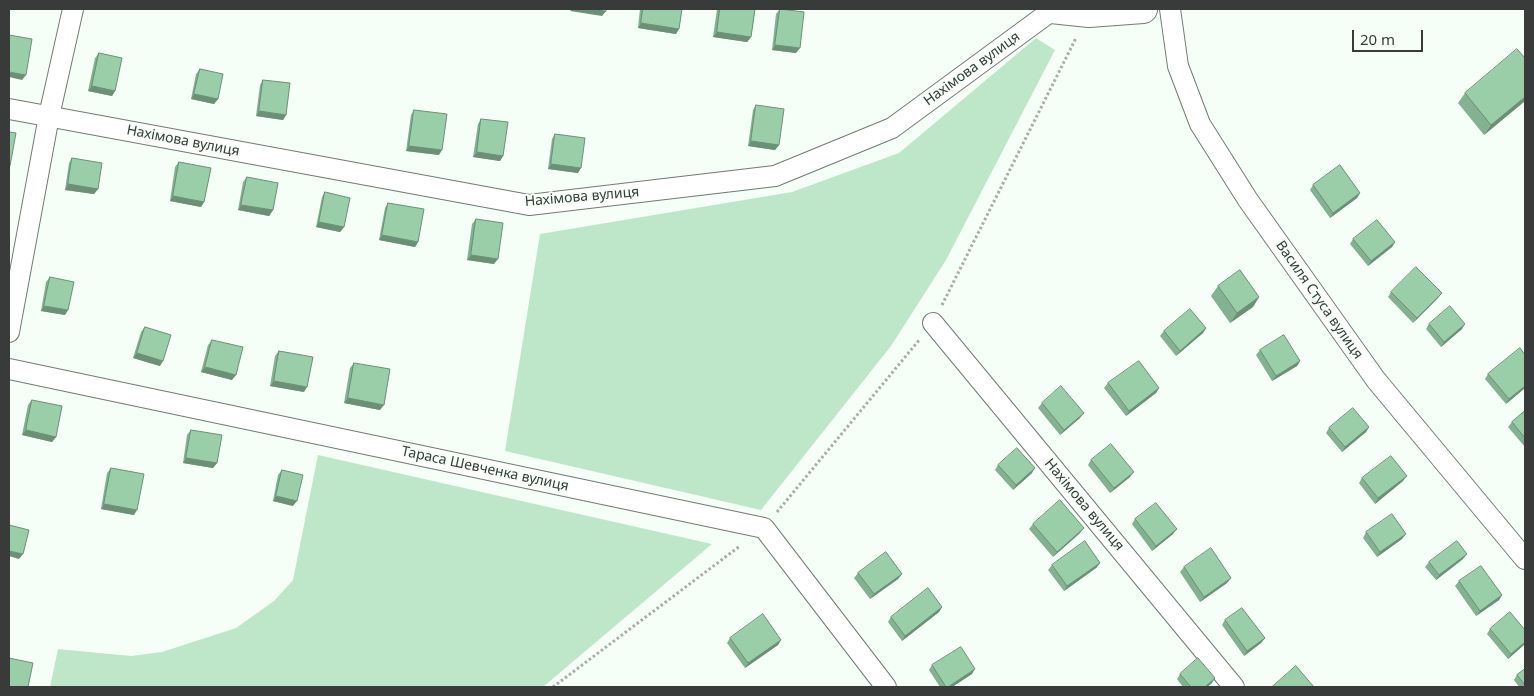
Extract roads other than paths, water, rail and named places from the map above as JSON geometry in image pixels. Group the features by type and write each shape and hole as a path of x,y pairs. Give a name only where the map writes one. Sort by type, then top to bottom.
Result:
{"main road":[{"path":"1053,9 1089,13 1143,9"}],"street":[{"path":"9,332 49,116 73,9"},
{"name":"Нахімова вулиця","path":"9,109 529,205 775,176 892,128 1053,9"},
{"name":"Василя Стуса вулиця","path":"1170,9 1178,66 1200,124 1248,200 1376,380 1525,560"},
{"name":"Нахімова вулиця","path":"933,323 1234,687"},
{"name":"Тараса Шевченка вулиця","path":"9,369 764,528 886,687"}]}
